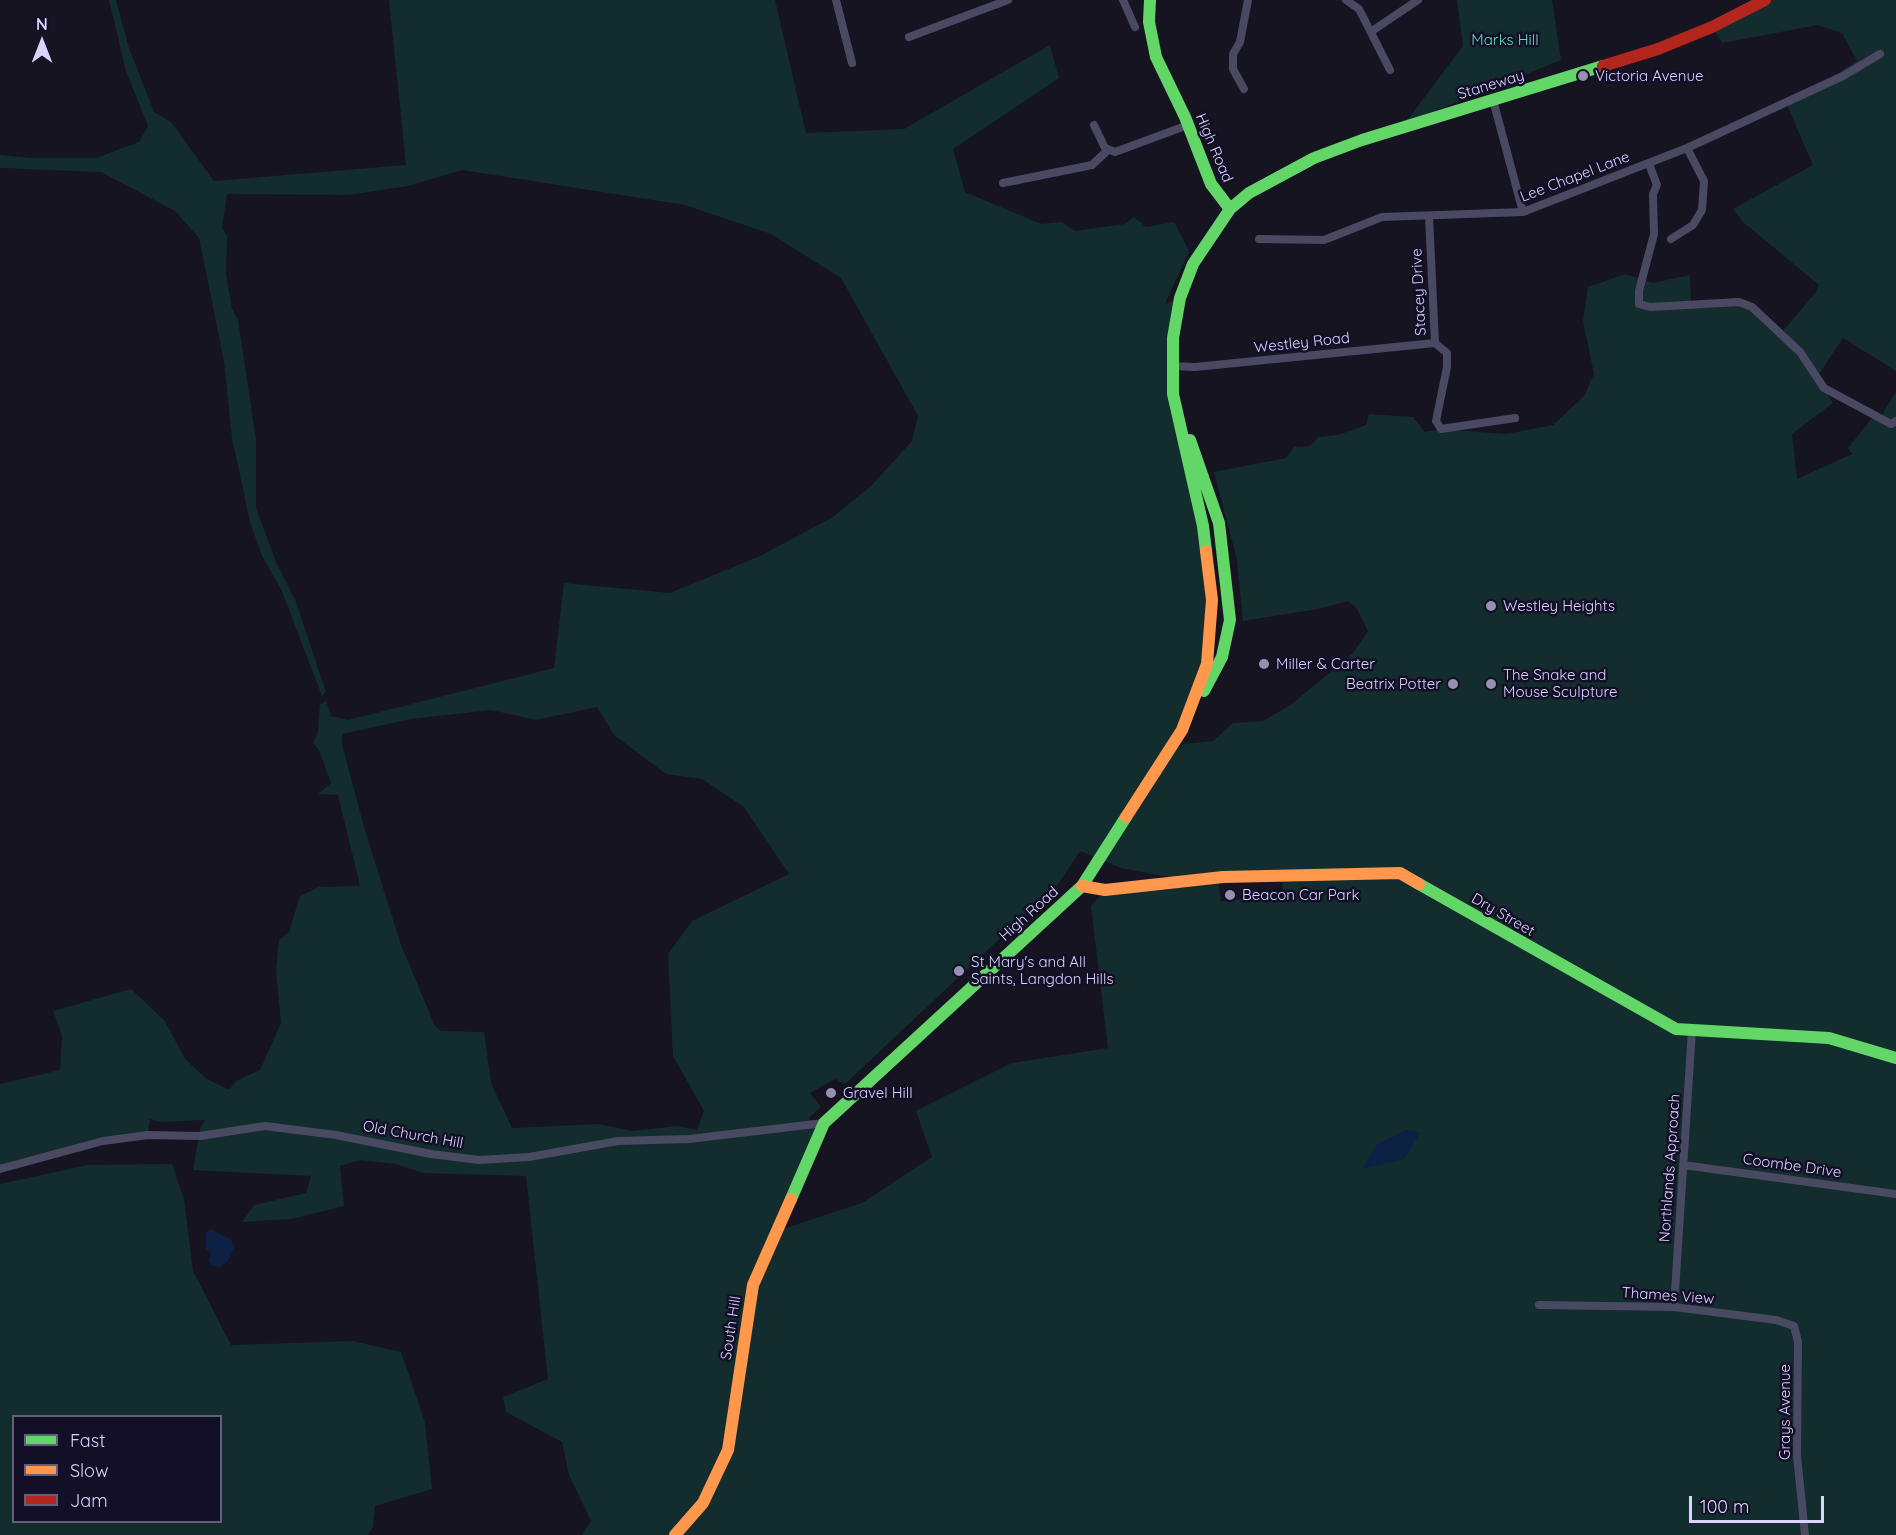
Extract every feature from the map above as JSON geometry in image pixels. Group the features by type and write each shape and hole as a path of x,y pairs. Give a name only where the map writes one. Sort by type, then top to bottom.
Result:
{"main road":[{"name":"High Road","path":"824,1123 1082,886 1182,730 1207,664 1212,600 1203,526 1173,394 1171,366 1180,298 1203,245 1230,209 1211,184 1154,48 1149,22 1150,0"},
{"name":"Staneway","path":"1230,209 1264,183 1314,158 1362,140 1658,49 1712,27 1765,0"},
{"name":"High Road","path":"1171,366 1186,426 1219,523 1230,620 1222,657 1186,718"},
{"name":"Dry Street","path":"1082,886 1105,890 1223,876 1400,873 1676,1029 1829,1038 1896,1058"},
{"name":"South Hill","path":"675,1535 703,1503 728,1450 753,1285 824,1123"}],"street":[{"path":"836,0 852,63"},
{"path":"909,37 1008,0"},
{"path":"1123,0 1135,27"},
{"path":"1244,89 1233,69 1233,54 1240,42 1248,0"},
{"path":"1346,0 1359,9 1390,70"},
{"path":"1372,31 1418,0"},
{"name":"Lee Chapel Lane","path":"1259,239 1324,240 1382,217 1523,212 1687,148 1843,76 1880,54"},
{"path":"1493,100 1523,212"},
{"path":"1094,125 1108,150"},
{"path":"1003,183 1092,165 1108,150 1124,151 1188,125"},
{"path":"1671,239 1693,225 1702,210 1704,181 1687,148"},
{"path":"1649,164 1657,184 1653,194 1654,234 1639,291 1640,304 1650,307 1739,302 1752,307 1800,352 1824,388 1894,422"},
{"name":"Stacey Drive","path":"1429,216 1435,343 1447,353 1447,367 1436,421 1441,429 1515,418"},
{"name":"Westley Road","path":"1171,366 1195,367 1435,343"},
{"name":"Northlands Approach","path":"1674,1307 1692,1030"},
{"name":"Old Church Hill","path":"0,1169 103,1141 148,1135 200,1136 265,1126 336,1135 431,1154 478,1160 529,1157 618,1141 688,1139 824,1123"},
{"name":"Coombe Drive","path":"1683,1165 1896,1194"},
{"name":"Thames View","path":"1539,1305 1674,1307 1776,1320 1794,1326"},
{"name":"Grays Avenue","path":"1794,1326 1798,1342 1798,1467 1805,1535"}],"green space":[{"path":"109,0 116,0 129,48 154,112 171,122 214,181 406,165 389,0 775,0 806,133 904,129 1050,45 1059,78 953,149 965,192 1041,224 1062,222 1075,231 1125,224 1134,217 1146,227 1174,222 1189,251 1165,304 1180,298 1171,366 1203,526 1210,645 1168,753 1184,744 1213,741 1233,723 1263,721 1292,704 1353,653 1368,631 1357,609 1348,601 1318,609 1243,621 1237,560 1214,472 1286,458 1294,447 1310,446 1318,437 1338,435 1366,425 1369,414 1413,417 1425,432 1441,429 1506,434 1553,425 1584,396 1594,374 1583,321 1588,287 1625,274 1653,283 1690,275 1691,304 1739,302 1782,332 1816,292 1819,285 1743,222 1733,209 1813,165 1786,103 1843,76 1841,71 1857,61 1842,33 1818,25 1722,43 1712,27 1765,0 1896,0 1896,371 1843,338 1817,377 1833,403 1792,434 1797,479 1852,454 1848,448 1876,413 1881,416 1896,392 1896,1535 582,1535 591,1521 569,1475 562,1442 506,1412 503,1397 548,1379 526,1176 423,1173 396,1164 360,1160 340,1166 344,1206 292,1219 242,1222 254,1205 306,1193 311,1176 193,1170 200,1129 205,1120 160,1122 150,1119 148,1133 0,1167 0,1084 60,1070 62,1036 53,1011 131,989 165,1021 185,1059 207,1079 229,1090 236,1081 260,1070 281,1023 276,970 279,940 289,932 300,896 319,887 360,886 338,795 318,794 331,783 319,750 313,743 318,732 320,704 326,701 331,716 348,720 554,668 564,583 670,593 760,556 833,517 871,486 912,441 918,416 841,278 771,234 685,205 462,170 408,186 348,195 227,194 222,227 227,236 226,273 232,309 238,320 256,439 256,508 276,562 296,602 326,692 322,696 281,589 262,556 250,522 232,438 224,361 199,238 175,211 101,172 0,168 0,155 31,158 96,158 139,142 148,126 126,71","holes":["597,707 614,735 666,774 702,779 744,807 789,874 692,921 668,954 673,1056 704,1111 697,1130 678,1126 632,1131 598,1124 512,1128 491,1083 484,1032 441,1031 435,1026 401,945 364,827 342,744 342,734 411,719 491,710 536,720","1080,851 1121,868 1179,879 1281,874 1284,897 1221,901 1218,878 1105,890 1091,906 1108,1048 1012,1063 916,1111 932,1157 862,1203 777,1231 815,1132 809,1118 821,1107 810,1093 835,1079 845,1084 1059,883"]},
{"name":"Marks Hill","path":"1457,0 1552,0 1561,60 1405,123 1463,46"},
{"path":"172,1164 184,1199 193,1271 231,1345 352,1341 401,1352 425,1422 432,1489 375,1506 373,1527 368,1535 0,1535 0,1184 87,1165"}],"water":[{"path":"1406,1130 1420,1133 1404,1159 1362,1169 1376,1145"},
{"path":"211,1229 231,1240 235,1247 227,1262 219,1267 212,1266 209,1261 211,1253 206,1249 206,1233"}],"traffic: fast":[{"path":"1150,0 1149,22 1156,57 1185,117 1211,184 1230,209"},
{"path":"1206,551 1203,526 1173,394 1173,338 1180,298 1193,264 1230,209 1249,193 1314,158 1362,140 1603,66"},
{"path":"1190,440 1219,523 1230,620 1222,657 1204,691"},
{"path":"791,1199 824,1123 1082,886 1126,817"},
{"path":"1419,884 1676,1029 1829,1038 1896,1058"}],"traffic: slow":[{"path":"1126,817 1182,730 1207,664 1212,600 1206,551"},
{"path":"1082,886 1105,890 1223,877 1400,873 1419,884"},
{"path":"675,1535 703,1503 728,1450 753,1285 791,1199"}],"traffic: jam":[{"path":"1603,66 1658,49 1712,27 1765,0"}],"place":[{"name":"Victoria Avenue","path":"1583,76"},
{"name":"Westley Heights","path":"1491,606"},
{"name":"Miller & Carter","path":"1264,664"},
{"name":"Beatrix Potter","path":"1453,684"},
{"name":"The Snake and Mouse Sculpture","path":"1491,684"},
{"name":"Beacon Car Park","path":"1230,895"},
{"name":"St Mary's and All Saints, Langdon Hills","path":"959,971"},
{"name":"Gravel Hill","path":"831,1093"}]}
